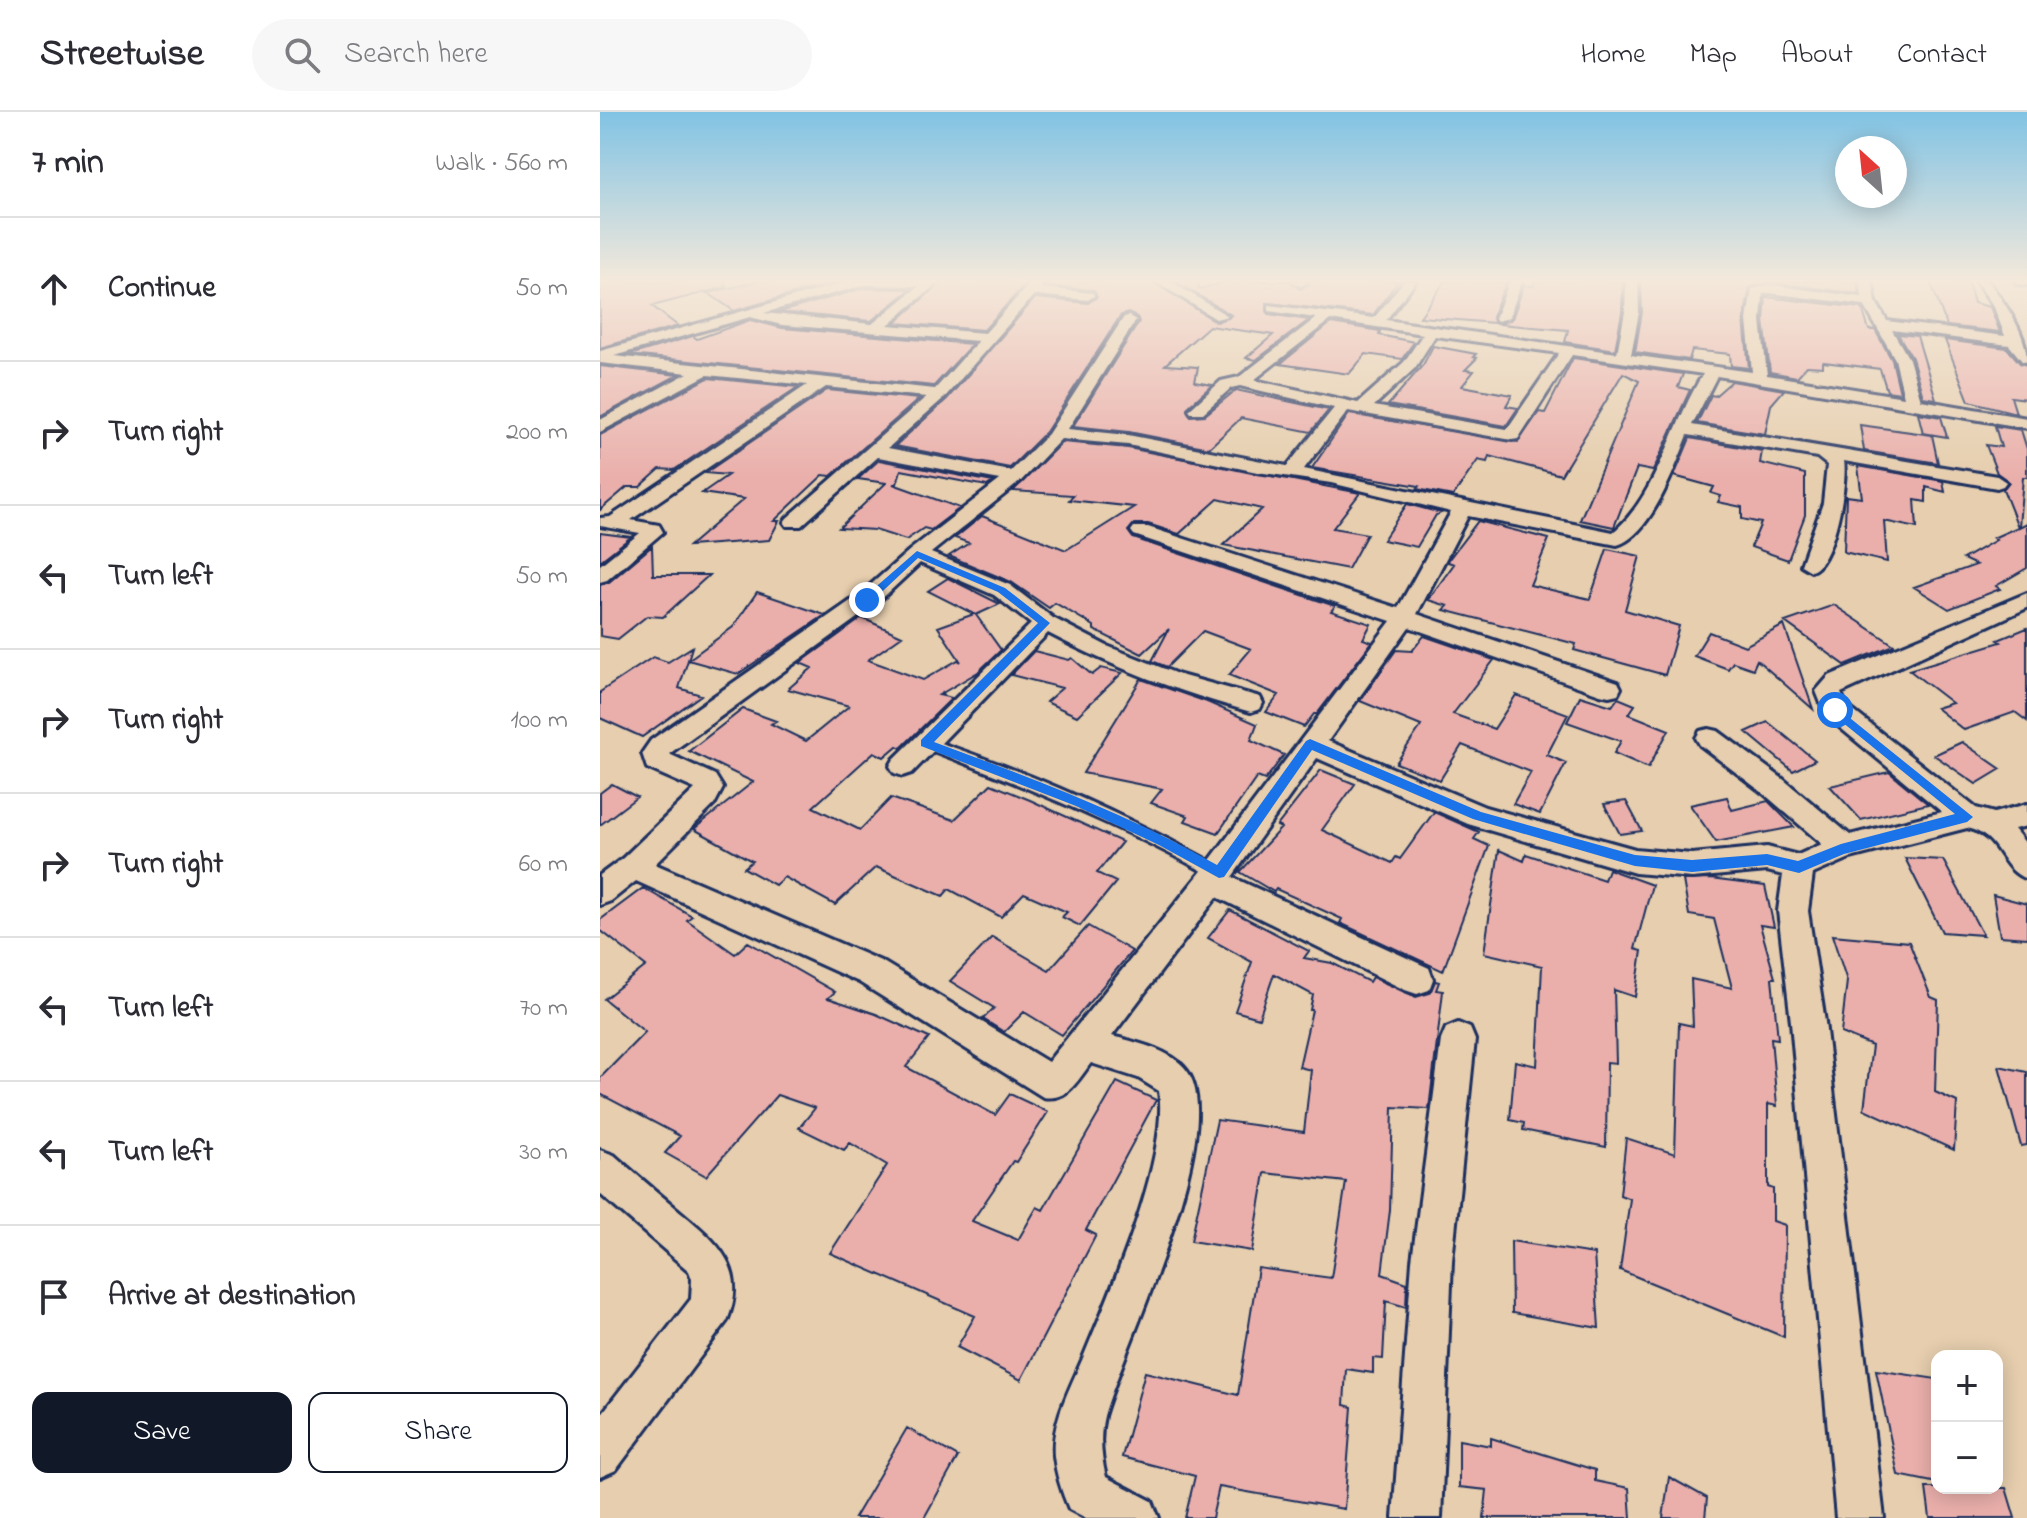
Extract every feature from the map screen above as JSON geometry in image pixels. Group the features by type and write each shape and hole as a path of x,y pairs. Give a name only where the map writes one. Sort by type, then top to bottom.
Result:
{"street":[{"path":"600,357 636,347"},
{"path":"794,522 939,394 982,347"},
{"path":"600,892 633,867 704,798 709,788 705,782 656,761 655,753 660,747 867,600 917,554 1015,477 1057,433 1112,347"},
{"path":"1242,381 1287,347"},
{"path":"1292,472 1352,408 1410,365 1421,347"},
{"path":"1534,347 1760,378 2027,423"},
{"path":"1623,359 1625,347"},
{"path":"1757,347 1760,378"},
{"path":"1896,347 1914,404"},
{"path":"1197,410 1226,384 1242,381 1352,408 1512,435 1568,351"},
{"path":"600,357 702,371 939,394"},
{"path":"600,427 702,371"},
{"path":"1057,433 1128,440 1331,478 1462,509 1617,539 1629,530 1668,465 1694,402 1713,371"},
{"path":"607,522 821,383"},
{"path":"1683,429 1835,458 1997,482"},
{"path":"875,451 1015,477"},
{"path":"1811,565 1834,506 1837,482 1835,458"},
{"path":"633,867 871,972 1043,1079 1055,1081 1216,877 1403,620 1462,509"},
{"path":"600,576 653,532 652,529 607,522"},
{"path":"1141,531 1262,569 1403,620 1609,688"},
{"path":"917,554 1002,590 1045,623 1099,651 1172,681 1251,703"},
{"path":"2027,600 1838,682 1828,691 1835,710 1980,820 2027,867"},
{"path":"903,766 1045,623"},
{"path":"1709,738 1773,786 1846,848"},
{"path":"1310,744 1478,816 1635,861 1692,866 1767,859 1799,867 1846,848 1980,820 2027,815"},
{"path":"1799,867 1793,911 1808,1022 1860,1518"},
{"path":"1216,877 1417,979"},
{"path":"1417,1518 1432,1261 1458,1040"},
{"path":"1085,1045 1150,1065 1170,1078 1177,1087 1180,1114 1168,1181 1081,1418 1077,1455 1086,1492 1135,1518"},
{"path":"600,1169 703,1257 713,1276 712,1306 600,1454"}],"lane":[{"path":"925,743 1081,802 1164,841 1216,877"}],"building":[{"path":"658,347 970,347 934,386 630,355"},
{"path":"993,347 1101,347 1046,432 1010,468 895,446 947,399"},
{"path":"1123,347 1186,347 1165,365 1198,367 1195,382 1212,385 1187,408 1191,416 1205,415 1236,390 1329,410 1311,432 1241,418 1209,448 1129,432 1073,426"},
{"path":"1259,347 1274,347 1256,360 1246,358"},
{"path":"1302,347 1411,347 1402,359 1366,354 1349,374 1280,364"},
{"path":"1433,347 1476,354 1473,357 1477,358 1465,370 1474,371 1462,386 1512,395 1506,406 1518,408 1506,426 1388,405 1423,365"},
{"path":"1636,347 1747,347 1749,368 1731,366 1730,354 1692,350 1689,360 1635,352"},
{"path":"1767,347 1884,347 1892,360 1900,393 1887,391 1880,369 1823,362 1823,367 1807,366 1797,377 1770,372"},
{"path":"1905,347 1920,347 1936,399 1923,397 1912,358"},
{"path":"1948,347 2007,348 2020,363 2027,365 2027,399 2011,397 2016,413 1969,401"},
{"path":"1573,358 1683,374 1678,387 1690,390 1653,471 1637,468 1614,527 1580,520 1639,381 1623,373 1561,475 1489,456 1487,462 1478,460 1453,496 1417,489 1419,486 1312,468 1349,414 1518,442 1539,412 1545,413"},
{"path":"600,366 678,375 600,417"},
{"path":"708,378 798,387 674,470 660,469 640,487 627,487 600,510 600,435"},
{"path":"1732,381 1784,390 1771,405 1765,434 1697,423 1711,395 1715,396"},
{"path":"827,390 919,399 831,476 823,475 774,521 779,521 769,540 689,546 744,499 702,493 728,475 705,473"},
{"path":"1918,413 1941,417 1947,437 1923,433"},
{"path":"1860,425 1932,435 1938,463 1864,451"},
{"path":"1995,426 2021,430 2027,449 2027,477 2023,477 2019,527 2027,523 2027,568 1996,586 2000,589 1949,609 1914,587 1976,565 1963,559 1996,540 1993,538 2018,527 2003,489 2009,482 1997,473 1986,445 2001,447"},
{"path":"1690,438 1762,451 1760,463 1805,474 1805,515 1788,560 1751,547 1761,523 1742,519 1742,507 1718,502 1721,496 1711,493 1714,487 1674,476"},
{"path":"1062,442 1128,448 1360,493 1333,528 1367,534 1348,569 1223,545 1262,509 1218,499 1179,534 1148,524 1134,524 1128,531 1133,538 1335,606 1331,611 1371,624 1363,639 1372,642 1304,727 1266,712 1279,695 1229,675 1251,649 1203,631 1167,667 1152,661 1169,629 1142,654 1094,630 1094,626 1055,603 1049,608 1011,582 949,556 969,543 955,538 982,516 1066,550 1134,507 1069,500 1073,495 1013,491"},
{"path":"879,460 993,482 987,486 901,470 897,484 893,484 960,508 931,530 924,528 906,540 875,530 839,528 886,483 858,479"},
{"path":"1858,466 1943,481 1945,492 1926,487 1926,502 1915,500 1917,528 1884,521 1887,562 1844,552 1846,496 1862,498"},
{"path":"1407,504 1441,513 1436,515 1417,547 1383,540"},
{"path":"1478,521 1549,539 1530,585 1590,599 1607,549 1640,556 1625,610 1679,626 1665,675 1574,650 1576,644 1444,610 1448,606 1428,600 1454,564 1448,562 1449,559"},
{"path":"600,533 631,537 600,561"},
{"path":"652,546 653,575 709,575 663,617 647,616 618,639 600,636 600,585 609,582"},
{"path":"948,578 1000,604 976,615 1001,650 978,672 939,695 952,698 901,748 897,746 884,757 874,752 813,807 860,830 891,798 954,820 991,784 1030,800 1122,842 1097,873 1116,882 1080,926 1062,917 1067,912 1024,893 1001,917 949,889 943,896 876,867 835,905 784,877 775,885 744,868 752,861 694,829 753,782 689,751 743,709 776,721 771,724 806,741 849,706 788,689 812,668 800,663 862,618 902,636 868,660 923,680 958,660 961,662 938,627 974,614 928,591"},
{"path":"757,592 825,615 738,674 688,660 733,627"},
{"path":"1834,605 1894,645 1845,665 1785,622"},
{"path":"1784,625 1813,709 1757,660 1753,669 1733,662 1728,669 1694,656 1709,632 1745,646"},
{"path":"2027,628 2027,721 2015,712 1964,730 1936,708 1952,703 1909,670 2001,642 1998,640"},
{"path":"1424,636 1494,660 1453,714 1494,729 1516,695 1568,714 1547,755 1566,763 1540,814 1513,804 1531,772 1462,745 1440,780 1396,763 1421,726 1360,701 1396,650 1412,651"},
{"path":"692,647 679,688 701,695 642,737 600,718 600,692 653,657 668,662"},
{"path":"1034,651 1069,660 1072,658 1092,675 1101,668 1122,673 1077,716 1046,702 1062,688 1011,675"},
{"path":"1141,679 1207,702 1257,724 1251,740 1284,755 1265,780 1257,777 1218,833 1185,821 1188,816 1151,803 1162,789 1083,773"},
{"path":"1580,696 1612,706 1618,698 1635,705 1629,714 1669,730 1648,768 1614,753 1621,741 1567,722"},
{"path":"1768,722 1815,760 1793,771 1746,732"},
{"path":"1962,742 2001,769 1976,784 1934,755"},
{"path":"1321,770 1355,784 1322,830 1392,863 1396,857 1400,859 1434,812 1479,832 1474,839 1489,846 1443,971 1340,923 1342,919 1276,889 1274,892 1240,872 1281,828 1277,826"},
{"path":"1889,772 1928,804 1861,820 1830,786"},
{"path":"612,784 637,797 600,825 600,793"},
{"path":"1727,797 1732,810 1768,801 1794,827 1716,842 1690,805"},
{"path":"1626,801 1642,831 1620,834 1604,804"},
{"path":"1499,850 1524,861 1526,854 1604,880 1608,869 1652,885 1635,949 1642,951 1635,997 1614,990 1616,1063 1607,1062 1606,1147 1523,1130 1524,1123 1510,1120 1515,1061 1537,1066 1542,966 1484,953"},
{"path":"1905,858 1943,860 1983,935 1942,932"},
{"path":"1710,879 1765,886 1774,927 1760,925 1775,978 1772,978 1778,1039 1771,1038 1777,1106 1768,1104 1768,1187 1773,1189 1773,1221 1785,1225 1784,1337 1620,1270 1630,1199 1620,1195 1626,1138 1675,1154 1679,1023 1693,1026 1691,979 1732,988 1714,919 1689,915 1683,880"},
{"path":"643,888 692,916 687,920 735,954 748,942 835,992 828,998 876,1014 929,1038 906,1067 995,1115 1010,1094 1048,1112 972,1221 1018,1240 1037,1207 1043,1210 1117,1082 1156,1100 1086,1230 1096,1235 1021,1380 957,1347 975,1316 830,1253 887,1165 850,1143 844,1150 799,1128 815,1108 777,1095 706,1176 665,1153 680,1136 600,1094 600,1078 645,1032 604,999 646,966 600,930 600,920"},
{"path":"1993,895 2027,904 2027,938 2000,936"},
{"path":"1230,910 1309,951 1304,958 1332,963 1369,982 1372,977 1416,997 1430,993 1435,981 1439,982 1436,990 1443,991 1429,1109 1393,1107 1390,1210 1382,1274 1407,1283 1406,1307 1386,1301 1383,1359 1373,1358 1373,1373 1346,1369 1344,1405 1352,1407 1344,1509 1219,1487 1212,1518 1185,1518 1195,1476 1122,1457 1145,1372 1238,1395 1258,1268 1331,1278 1346,1182 1265,1173 1252,1251 1191,1241 1217,1120 1304,1132 1311,1070 1299,1067 1313,995 1274,974 1259,1018 1235,1011 1252,962 1208,938"},
{"path":"1088,926 1132,951 1062,1035 1024,1012 1004,1032 983,1019 994,1008 950,981 992,937 1049,970"},
{"path":"1832,935 1909,942 1931,997 1938,1000 1935,1092 1957,1102 1954,1150 1864,1109 1872,1046 1841,1033 1847,981"},
{"path":"1999,1066 2027,1072 2027,1145 2021,1146"},
{"path":"1511,1241 1594,1254 1599,1328 1512,1313"},
{"path":"1876,1370 1931,1378 1931,1482 1898,1475"},
{"path":"907,1428 958,1457 924,1518 854,1518"},
{"path":"1491,1438 1595,1470 1595,1481 1629,1488 1631,1518 1484,1518 1487,1490 1459,1487 1459,1440 1491,1446"},
{"path":"1669,1477 1707,1498 1705,1518 1663,1518"},
{"path":"1926,1488 1931,1488 1931,1494 2003,1494 2003,1488 2006,1488 2015,1518 1930,1518"}],"route":[{"path":"867,600 917,554 1002,590 1045,623 925,743 1081,802 1164,841 1219,873 1310,744 1478,816 1635,861 1692,866 1767,859 1799,867 1841,849 1967,817 1835,710"}]}
